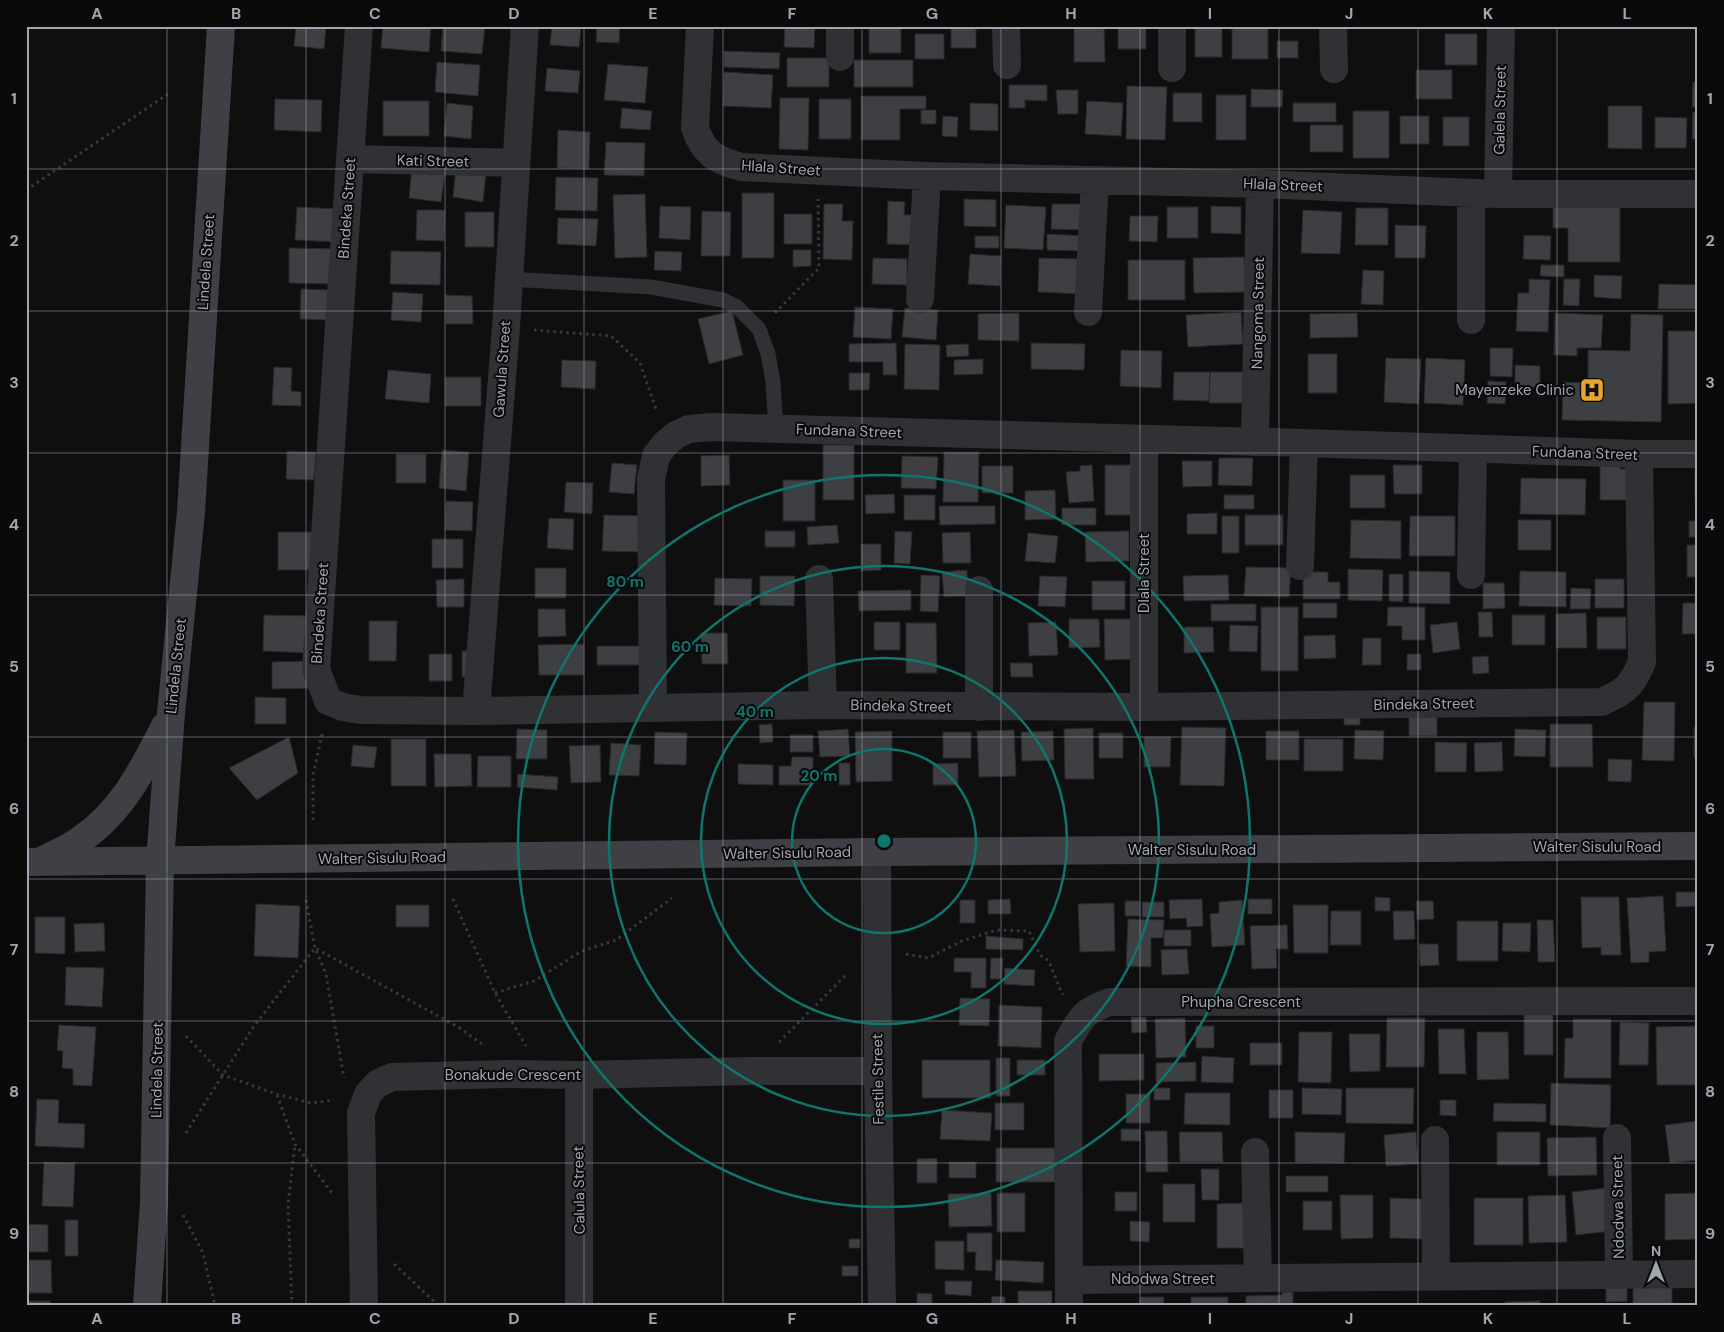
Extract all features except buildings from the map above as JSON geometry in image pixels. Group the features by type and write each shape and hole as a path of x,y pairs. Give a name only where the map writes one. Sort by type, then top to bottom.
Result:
{"street":[{"name":"Lindela Street","path":"147,1306 154,1202 160,861 171,714 191,512 221,26"},
{"name":"Bindeka Street","path":"359,26 316,669 328,701 343,707 360,710 476,711 823,705 1144,707 1601,702 1621,694 1636,678 1642,662 1639,454"},
{"name":"Gawula Street","path":"476,711 506,328 526,26"},
{"name":"Hlala Street","path":"700,26 695,128 698,138 708,152 721,162 741,168 926,176 1260,184 1498,194 1698,194"},
{"path":"840,26 840,57"},
{"path":"1006,26 1007,65"},
{"path":"1172,26 1172,68"},
{"path":"1333,26 1334,70"},
{"name":"Galela Street","path":"1498,194 1501,26"},
{"name":"Kati Street","path":"350,159 516,163"},
{"path":"920,298 926,176"},
{"path":"1088,312 1095,180"},
{"name":"Nangoma Street","path":"1255,442 1260,184"},
{"path":"1471,193 1472,320"},
{"name":"Fundana Street","path":"653,707 651,479 656,456 665,444 689,428 711,427 1639,454 1698,454"},
{"name":"Dlala Street","path":"1144,439 1144,707"},
{"path":"1300,566 1304,443"},
{"path":"1471,575 1473,449"},
{"path":"819,579 823,705"},
{"path":"978,707 979,590"},
{"path":"33,862 80,840 106,820 134,785 171,714"},
{"name":"Walter Sisulu Road","path":"33,862 877,852 1698,846"},
{"name":"Festile Street","path":"877,852 882,1306"},
{"name":"Phupha Crescent","path":"1069,1293 1068,1041 1082,1017 1095,1007 1110,1002 1698,1002"},
{"name":"Bonakude Crescent","path":"364,1306 363,1224 356,1106 377,1084 392,1077 507,1074 579,1075 750,1070 878,1071"},
{"name":"Calula Street","path":"579,1075 579,1306"},
{"name":"Ndodwa Street","path":"1617,1138 1619,1275"},
{"path":"1435,1140 1436,1277"},
{"path":"1255,1152 1258,1278"},
{"name":"Ndodwa Street","path":"1069,1293 1258,1278 1698,1274"}],"lane":[{"path":"508,279 651,287 723,300 737,307 759,329 768,354 774,382 776,429"}],"path":[{"path":"26,190 168,94"},
{"path":"759,329 819,268 818,171"},
{"path":"506,328 611,336 640,363 656,405 665,444"},
{"path":"313,820 313,775 328,701"},
{"path":"495,993 534,981 582,951 616,940 672,898"},
{"path":"453,899 495,993 542,1074"},
{"path":"306,900 315,948 326,974 346,1089 356,1106"},
{"path":"878,952 928,958 962,941 997,930 1029,931 1040,955 1049,961 1060,992 1082,1017"},
{"path":"315,948 458,1027 500,1057 507,1074"},
{"path":"183,1138 254,1026 315,948"},
{"path":"750,1070 848,973"},
{"path":"186,1036 223,1075 276,1094 311,1103 356,1106"},
{"path":"276,1094 295,1144 346,1213 363,1224 439,1306"},
{"path":"292,1306 288,1205 295,1144"},
{"path":"180,1208 203,1253 216,1306"}],"place":[{"name":"Mayenzeke Clinic","path":"1592,390"}]}
